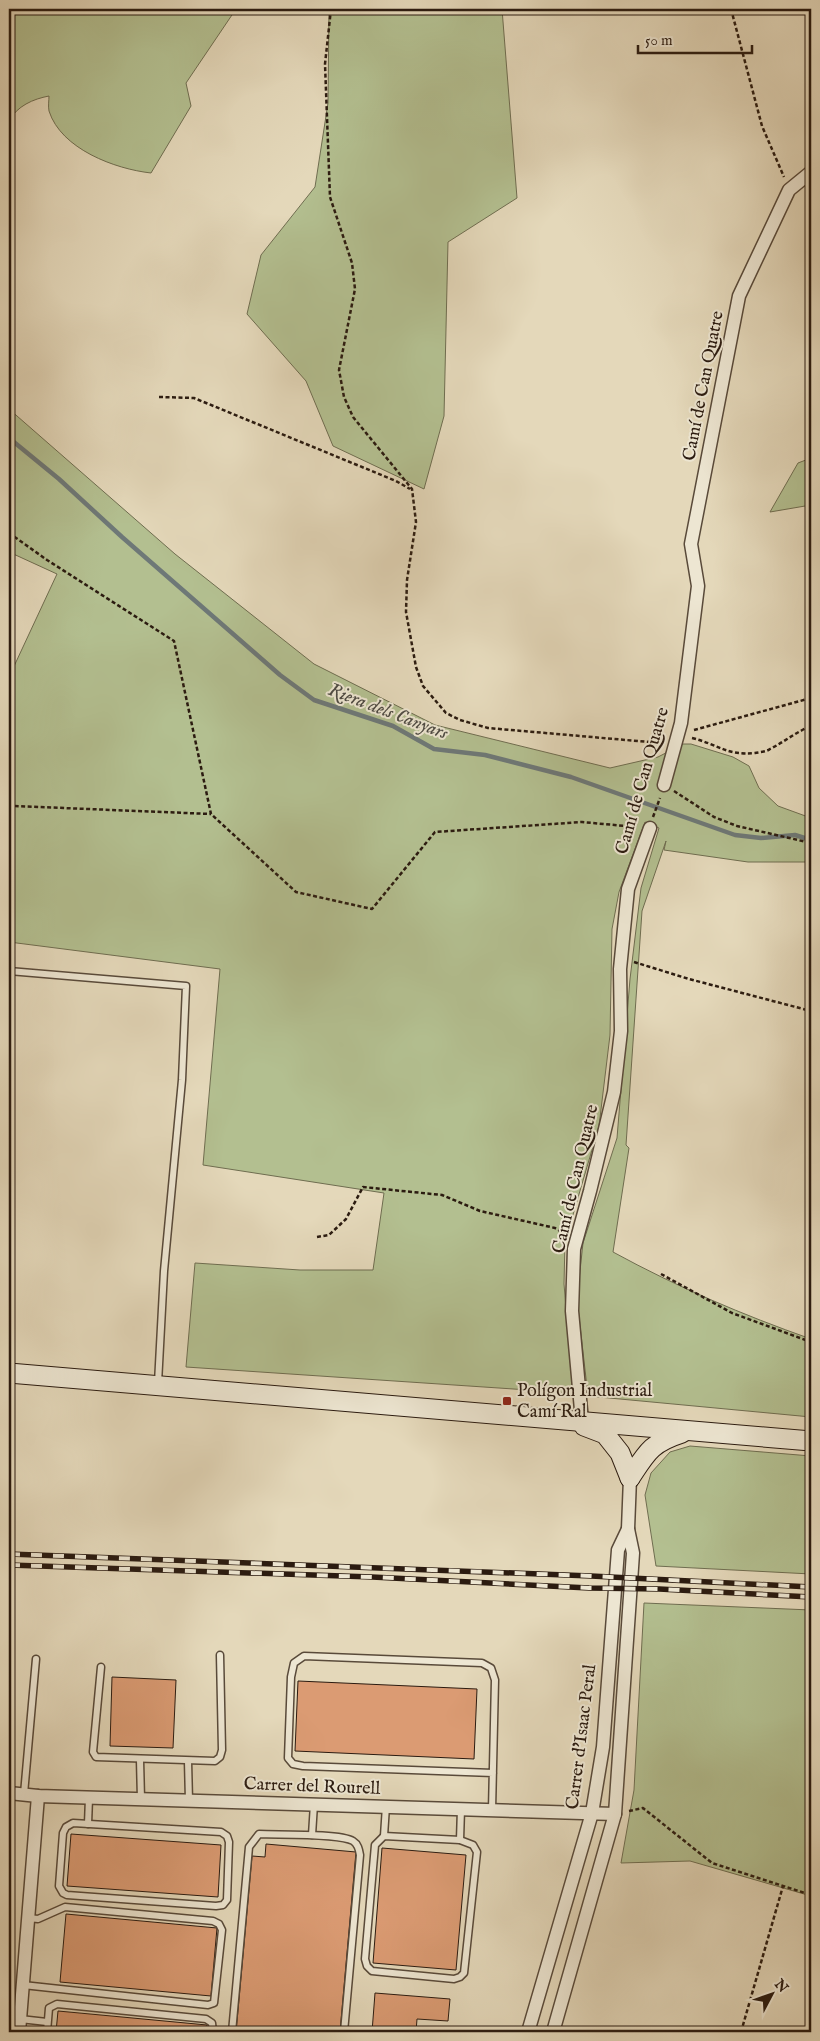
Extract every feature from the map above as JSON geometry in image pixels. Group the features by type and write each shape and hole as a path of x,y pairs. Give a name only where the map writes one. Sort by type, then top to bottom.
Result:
{"street":[{"name":"Camí de Can Quatre","path":"664,785 681,723 698,586 691,544 739,296 789,190 811,172"},
{"name":"Camí de Can Quatre","path":"575,1421 572,1311 574,1249 614,1092 621,1031 621,958 628,890 650,828"},
{"path":"9,1373 811,1442"},
{"path":"575,1421 604,1434 620,1453 630,1478"},
{"path":"630,1478 645,1454 663,1439 686,1432"},
{"name":"Carrer d'Isaac Peral","path":"553,2032 615,1814 633,1553 628,1529 630,1478"},
{"name":"Carrer d'Isaac Peral","path":"528,2032 592,1813 603,1747 618,1550 628,1529"},
{"name":"Carrer del Rourell","path":"9,1796 24,1794 89,1798 615,1814"},
{"path":"19,2032 38,1796"}],"lane":[{"path":"9,971 186,986 182,1080 164,1271 161,1366 158,1386"},
{"path":"101,1667 93,1752 96,1757 140,1760 216,1761 220,1757 222,1750 220,1655"},
{"path":"492,1810 493,1773 495,1680 491,1668 482,1663 304,1656 294,1663 291,1676 288,1758 293,1764 493,1773"},
{"path":"24,1794 36,1659"},
{"path":"140,1760 141,1799"},
{"path":"188,1761 189,1801"},
{"path":"88,1824 89,1798"},
{"path":"312,1835 314,1804"},
{"path":"384,1836 460,1840 473,1845 477,1852 464,1973 460,1977 454,1979 372,1971 367,1966 365,1959 375,1845 384,1836 386,1806"},
{"path":"460,1840 461,1809"},
{"path":"73,1823 88,1824 221,1832 227,1836 229,1842 227,1900 223,1905 216,1906 67,1896 59,1886 63,1833 66,1827 73,1823"},
{"path":"232,2032 249,1846 259,1834 312,1835 354,1841 358,1847 360,1855 344,2032"},
{"path":"23,1985 208,2005 214,2003 222,1930 219,1924 213,1921 65,1908 38,1919 28,1918"},
{"path":"47,2032 49,2008 57,2004 206,2019 212,2023 213,2032"},
{"path":"20,2019 47,2022"}],"path":[{"path":"331,9 325,64 330,197 352,263 355,289 339,370 344,397 353,417 412,490 416,522 407,580 406,612 416,667 423,686 446,713 460,720 488,728 649,742 674,748"},
{"path":"731,9 762,126 789,190"},
{"path":"159,397 194,398 396,481 412,490"},
{"path":"9,533 47,560 174,641 211,814 296,892 372,909 435,832 582,822 650,828"},
{"path":"678,734 811,698"},
{"path":"678,734 703,741 724,751 739,754 768,751 798,731 811,726"},
{"path":"664,785 714,817 737,826 811,843"},
{"name":"Camí de Can Quatre","path":"650,828 664,785"},
{"path":"9,809 14,806 211,814"},
{"path":"621,958 689,979 811,1011"},
{"path":"317,1237 329,1235 346,1219 363,1187 442,1195 480,1211 555,1228 577,1239"},
{"path":"661,1274 732,1313 811,1342"},
{"path":"615,1814 643,1808 712,1863 811,1895"},
{"path":"741,2032 783,1886"}],"green space":[{"path":"9,9 236,9 186,83 191,106 151,173 106,162 77,146 55,124 49,111 49,96 37,99 21,107 9,121"},
{"path":"329,9 502,9 517,198 448,242 444,416 424,489 333,446 306,381 247,314 261,255 315,187 328,103"},
{"path":"9,409 175,554 314,664 435,725 610,768 658,757 683,744 691,744 733,757 749,766 759,788 778,806 811,818 811,862 748,862 664,850 666,841 642,911 626,1145 629,1148 613,1252 710,1300 811,1339 811,1417 588,1396 577,1299 583,1243 617,1138 630,979 641,888 659,828 645,822 619,892 612,929 610,1035 599,1126 565,1242 564,1284 573,1393 186,1367 195,1263 300,1270 373,1270 384,1193 203,1165 220,969 9,942 9,677 57,574 9,552"},
{"path":"811,458 811,505 770,512 798,463"},
{"path":"690,1446 811,1456 811,1574 656,1566 645,1495 651,1473 670,1452"},
{"path":"644,1603 811,1610 811,1896 690,1861 621,1863 634,1790"}],"building":[{"path":"112,1677 176,1680 173,1748 110,1746"},
{"path":"298,1681 477,1689 474,1759 295,1751"},
{"path":"71,1834 221,1845 218,1897 67,1886"},
{"path":"266,1844 356,1852 340,2032 236,2032 252,1856 265,1857"},
{"path":"382,1848 466,1855 456,1970 373,1963"},
{"path":"66,1914 217,1928 211,1996 60,1982"},
{"path":"375,1993 450,1999 448,2021 417,2019 416,2032 372,2032"},
{"path":"58,2011 207,2025 207,2032 56,2032"}],"waterway":[{"name":"Riera dels Canyars","path":"9,438 59,479 122,537 280,675 314,700 393,726 434,749 485,755 571,777 735,835 761,838 795,835 811,840"}],"railway":[{"path":"9,1554 591,1576 811,1587"},
{"path":"9,1565 372,1577 811,1597"}],"place":[{"name":"Polígon Industrial Camí Ral","path":"507,1401"}]}
